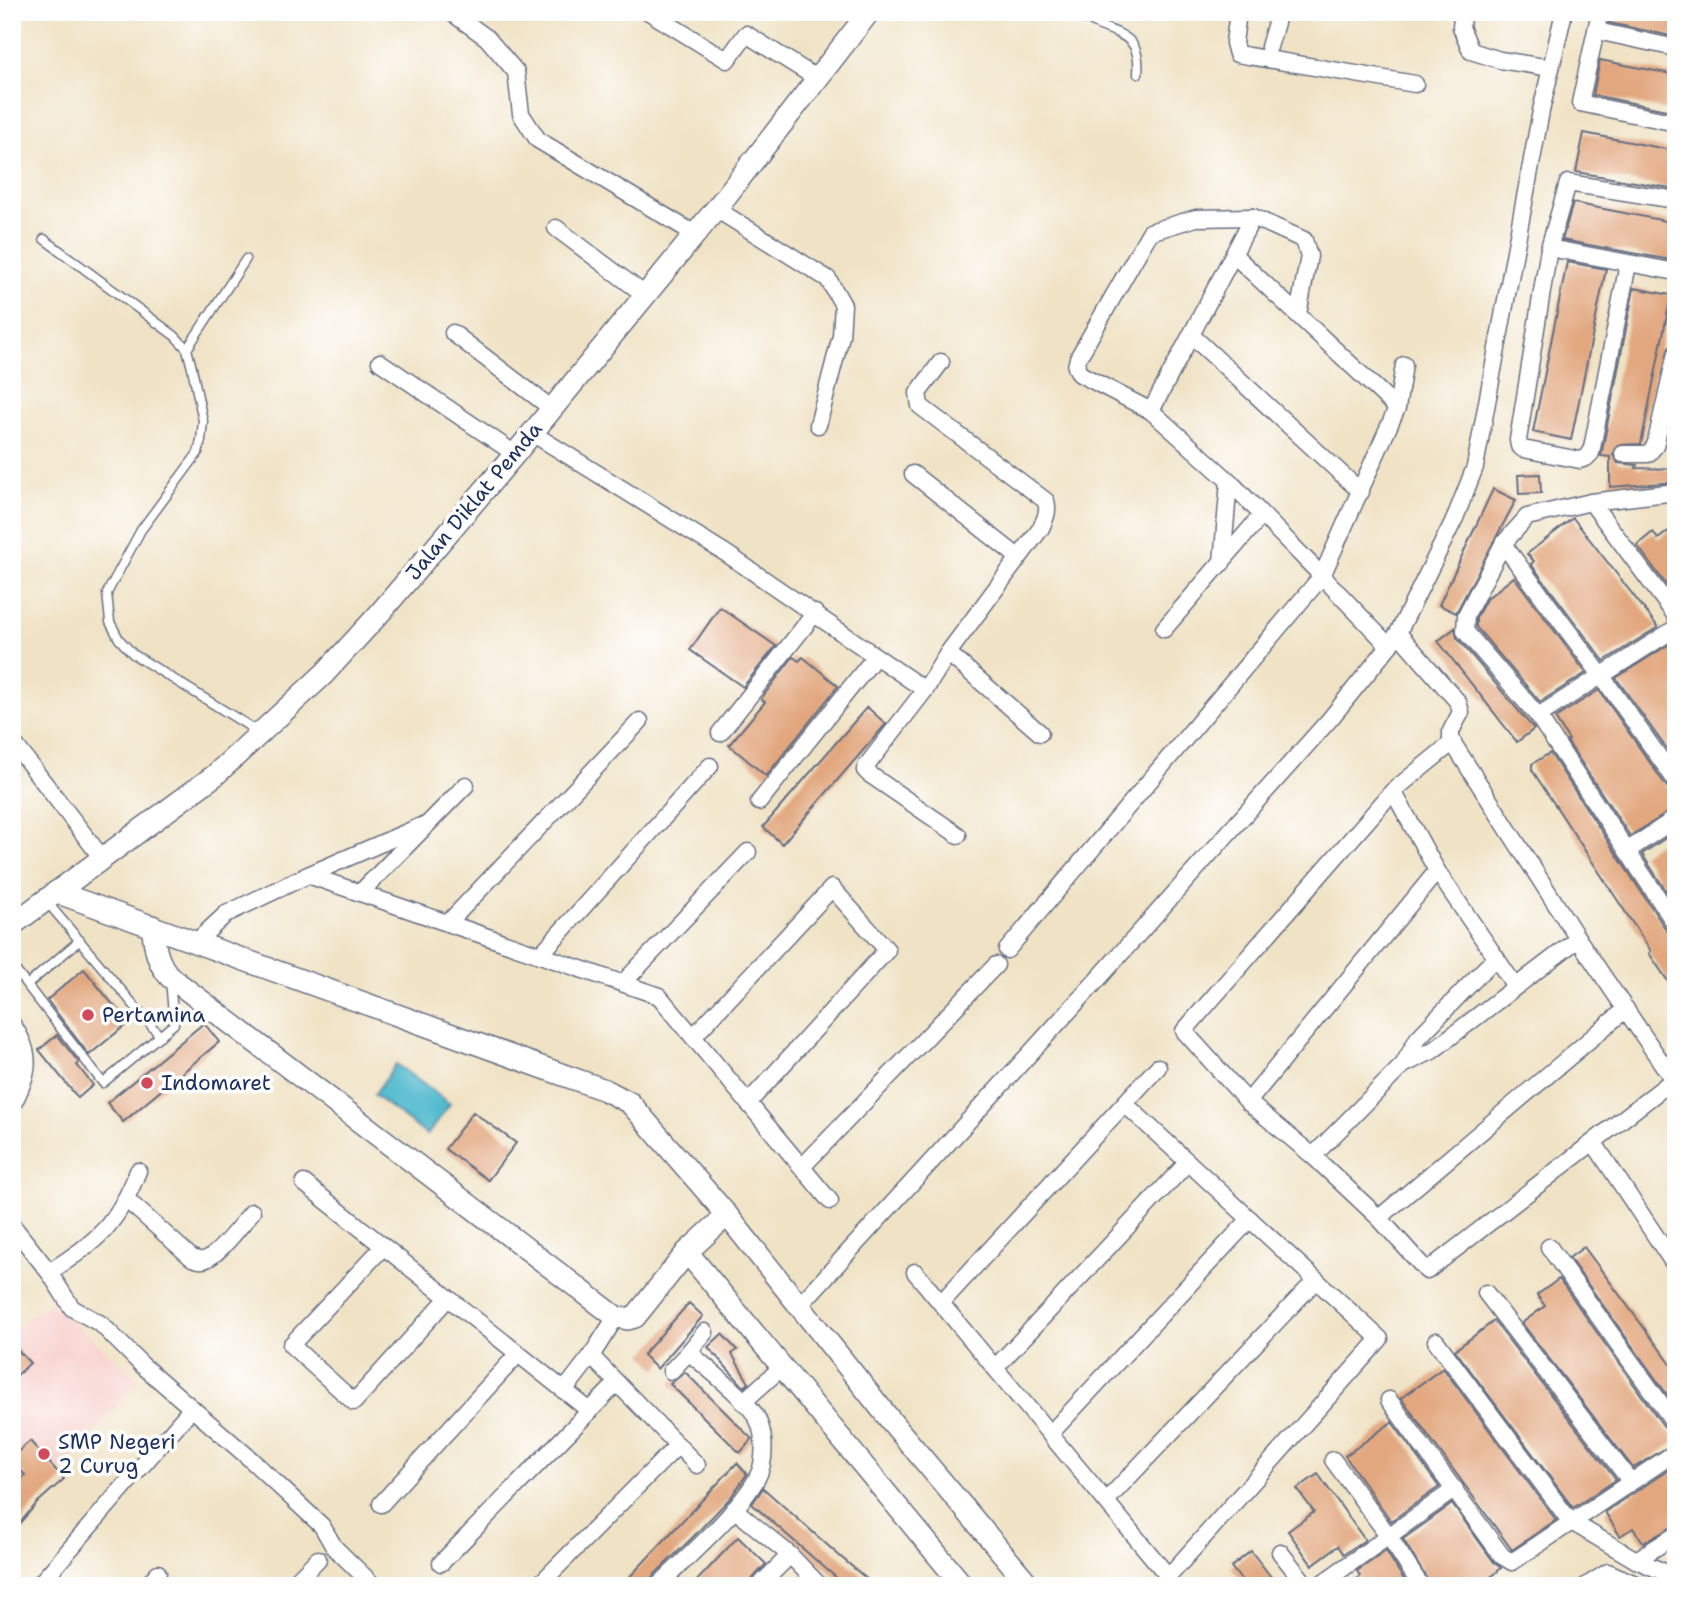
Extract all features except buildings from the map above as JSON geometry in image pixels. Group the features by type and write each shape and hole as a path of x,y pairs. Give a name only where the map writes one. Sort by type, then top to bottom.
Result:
{"street":[{"path":"451,12 487,38 516,72 521,114 538,140 695,234"},
{"path":"649,12 727,60 746,34 818,79"},
{"path":"1238,12 1234,43 1237,54 1415,84"},
{"path":"1269,47 1279,12"},
{"path":"1463,12 1461,27 1471,51 1500,60 1551,68"},
{"path":"799,1306 1099,978 1330,719 1394,639 1455,517 1475,467 1541,111 1564,12"},
{"path":"1600,12 1580,103 1676,123"},
{"name":"Jalan Diklat Pemda","path":"12,925 214,776 304,694 379,614 515,454 716,209 818,79 864,14"},
{"path":"1597,31 1676,48"},
{"path":"1628,264 1591,453 1580,460 1527,451 1519,446 1518,440 1549,248 1568,183 1676,200"},
{"path":"716,209 828,279 843,304 842,336 818,425"},
{"path":"1298,314 1309,256 1304,240 1253,217 1196,218 1150,232 1078,358 1076,367 1080,373 1151,411 1229,481 1322,576 1394,639 1460,707 1460,714 1451,733 1453,742 1578,939 1675,1082 1581,1150 1427,1271 1378,1218 1313,1156 1248,1102 1184,1031 1393,791 1453,742"},
{"path":"1151,411 1253,217"},
{"path":"556,228 645,295"},
{"path":"1549,248 1676,272"},
{"path":"1234,254 1397,408"},
{"path":"453,333 551,408"},
{"path":"1191,335 1361,492"},
{"path":"1623,454 1648,454 1655,446 1676,353"},
{"path":"380,362 515,454"},
{"path":"941,362 918,393 920,406 1046,502 1046,519 865,770 958,835"},
{"path":"1007,950 1322,576 1397,408 1404,365"},
{"path":"532,433 727,554 925,690"},
{"path":"913,474 1018,557"},
{"path":"1222,563 1229,481"},
{"path":"1676,492 1591,502 1527,517 1503,544 1466,615 1465,631 1538,716 1676,925"},
{"path":"1591,502 1676,616"},
{"path":"1164,629 1261,516"},
{"path":"1503,544 1676,780"},
{"path":"720,733 815,613"},
{"path":"1538,716 1676,628"},
{"path":"948,653 1040,733"},
{"path":"760,802 875,657"},
{"path":"448,923 640,721"},
{"path":"12,741 102,859"},
{"path":"540,955 710,766"},
{"path":"360,893 466,785"},
{"path":"1393,791 1437,871 1515,986"},
{"path":"1627,851 1676,818"},
{"path":"196,942 226,914 430,822"},
{"path":"623,983 748,852"},
{"path":"1248,1102 1437,871"},
{"path":"308,875 659,996 830,1201"},
{"path":"693,1037 832,888 887,950 748,1103"},
{"path":"51,896 152,926 606,1090 630,1103 723,1219 799,1306 895,1426 1030,1586"},
{"path":"152,926 156,953 161,967 170,977 616,1317 628,1320 635,1317 690,1249 723,1219"},
{"path":"1403,1065 1432,1051 1578,939"},
{"path":"1313,1156 1403,1065 1418,1038 1496,957"},
{"path":"802,1167 996,965"},
{"path":"1378,1218 1626,1009"},
{"path":"12,1024 24,1041 27,1052 23,1079 12,1106"},
{"path":"941,1303 1158,1067"},
{"path":"915,1272 1106,1501 1164,1581 1380,1339 1125,1104"},
{"path":"1594,1143 1676,1267"},
{"path":"995,1368 1188,1162"},
{"path":"49,1272 86,1249 103,1231 127,1200 138,1171"},
{"path":"304,1183 590,1411"},
{"path":"127,1200 192,1258 200,1261 206,1260 218,1250 252,1212"},
{"path":"1050,1434 1250,1219"},
{"path":"12,1226 49,1272 72,1308 101,1324 142,1365 322,1526 334,1547 374,1586"},
{"path":"383,1247 291,1345 354,1402 448,1298"},
{"path":"1549,1247 1676,1425"},
{"path":"690,1249 782,1367 963,1586"},
{"path":"1106,1501 1317,1280"},
{"path":"1486,1293 1631,1482"},
{"path":"564,1391 616,1317"},
{"path":"671,1371 705,1332"},
{"path":"1436,1341 1570,1521 1636,1560 1676,1577"},
{"path":"658,1586 734,1509 758,1477 764,1453 758,1418 688,1352"},
{"path":"381,1504 518,1354"},
{"path":"591,1356 696,1465"},
{"path":"743,1402 782,1367"},
{"path":"441,1563 617,1384"},
{"path":"1389,1400 1506,1560 1512,1562 1676,1452"},
{"path":"38,1586 192,1408"},
{"path":"538,1586 678,1445"},
{"path":"1333,1460 1388,1535 1421,1586"},
{"path":"1318,1586 1455,1489"},
{"path":"734,1509 790,1555 820,1586"},
{"path":"1636,1560 1676,1535"},
{"path":"1280,1552 1307,1586"},
{"path":"759,1586 790,1555"},
{"path":"291,1586 318,1559"},
{"path":"1586,1586 1608,1572 1640,1586"}],"lane":[{"path":"1074,12 1097,25 1119,32 1134,44 1139,61 1138,74"},
{"path":"44,239 175,336 187,349 203,421 198,453 141,530 107,593 110,622 119,639 133,654 260,733"},
{"path":"187,349 246,259"},
{"path":"51,896 79,940 160,1036"},
{"path":"27,985 79,940"},
{"path":"12,966 103,1083 174,1024 170,977"}],"shaded area":[{"name":"SMP Negeri 2 Curug","path":"50,1302 139,1380 12,1527 12,1331"}],"water":[{"path":"396,1064 450,1104 427,1135 374,1095"}],"place":[{"name":"Pertamina","path":"88,1015"},
{"name":"Indomaret","path":"147,1083"},
{"name":"SMP Negeri 2 Curug","path":"44,1454"}]}
